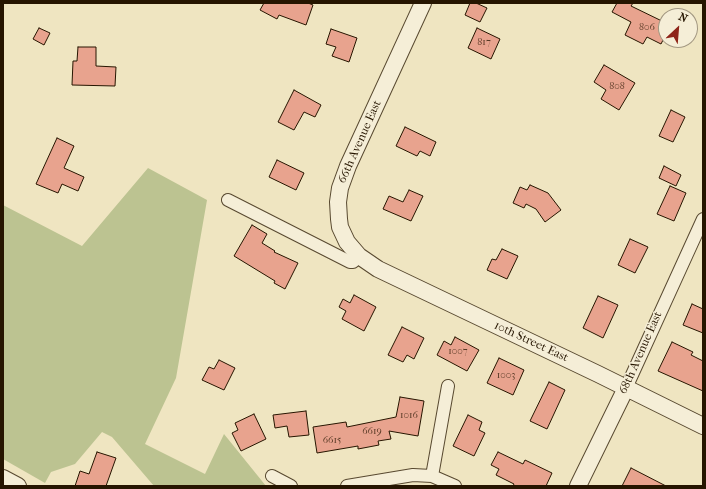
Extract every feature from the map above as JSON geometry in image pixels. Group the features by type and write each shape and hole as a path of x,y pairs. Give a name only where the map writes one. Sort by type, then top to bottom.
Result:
{"street":[{"name":"66th Avenue East","path":"359,256 347,242 340,227 338,202 340,188 348,166 423,3"},
{"path":"228,200 350,262 353,262 359,256"},
{"name":"68th Avenue East","path":"578,486 626,388 703,219"},
{"name":"10th Street East","path":"359,256 378,269 703,426"},
{"path":"432,476 448,386"},
{"path":"347,486 413,475 432,476 455,486"},
{"path":"272,476 291,486"},
{"path":"3,478 18,486"}],"green space":[{"path":"148,168 207,200 176,378 145,444 205,474 224,434 266,486 154,486 112,437 102,432 75,464 51,472 45,483 3,459 3,205 82,246"}],"building":[{"path":"264,3 308,3 313,5 306,25 279,15 277,19 260,10"},
{"path":"470,3 476,3 487,8 480,22 465,15"},
{"path":"617,3 633,3 631,6 658,19 658,42 647,37 643,44 625,35 631,22 612,12"},
{"path":"39,28 50,33 44,45 33,39"},
{"path":"477,28 500,39 491,59 468,48"},
{"path":"331,29 357,38 349,62 332,56 336,47 326,44"},
{"path":"78,47 96,47 96,66 116,67 115,86 72,85 73,61 77,61"},
{"path":"604,65 635,83 619,110 601,99 606,90 594,82"},
{"path":"294,90 321,105 315,117 304,112 294,130 278,122"},
{"path":"671,110 685,117 673,142 659,136"},
{"path":"405,127 436,142 430,156 420,151 417,156 396,146"},
{"path":"57,138 74,146 64,168 84,177 78,191 62,184 58,193 36,184"},
{"path":"277,160 304,173 296,190 269,177"},
{"path":"664,166 681,175 676,186 659,178"},
{"path":"530,185 548,193 561,210 545,222 536,209 526,204 524,208 513,203 520,187 527,190"},
{"path":"670,186 686,193 674,221 657,214"},
{"path":"409,190 423,196 411,221 383,209 389,196 403,202"},
{"path":"252,225 267,234 262,243 275,251 274,252 298,263 285,289 274,283 275,281 234,256"},
{"path":"630,239 648,247 635,273 618,265"},
{"path":"502,249 518,256 507,279 487,270 492,259 496,260"},
{"path":"354,295 376,307 364,331 342,319 346,311 339,307 343,299 350,303"},
{"path":"598,296 618,305 603,338 583,328"},
{"path":"692,304 703,309 703,333 683,325"},
{"path":"402,327 424,338 414,359 407,355 403,362 388,355"},
{"path":"455,337 479,350 467,371 437,355 444,341 451,345"},
{"path":"672,342 693,352 691,355 703,361 703,391 658,371"},
{"path":"499,358 524,370 513,395 487,383"},
{"path":"219,360 235,368 224,390 202,380 209,367 214,369"},
{"path":"549,382 565,390 547,429 530,421"},
{"path":"400,397 424,401 418,436 389,431 391,439 378,441 379,445 358,449 358,446 317,453 313,427 346,422 347,427 396,417"},
{"path":"306,411 309,435 289,437 287,426 275,428 273,415"},
{"path":"254,414 266,439 241,451 232,433 238,430 235,423"},
{"path":"468,415 482,422 479,430 485,433 474,456 453,446"},
{"path":"97,452 116,458 106,486 75,486 80,471 89,474"},
{"path":"498,452 523,464 525,460 552,473 546,486 513,486 514,484 496,475 499,469 491,465"},
{"path":"631,468 666,486 622,486"}]}
